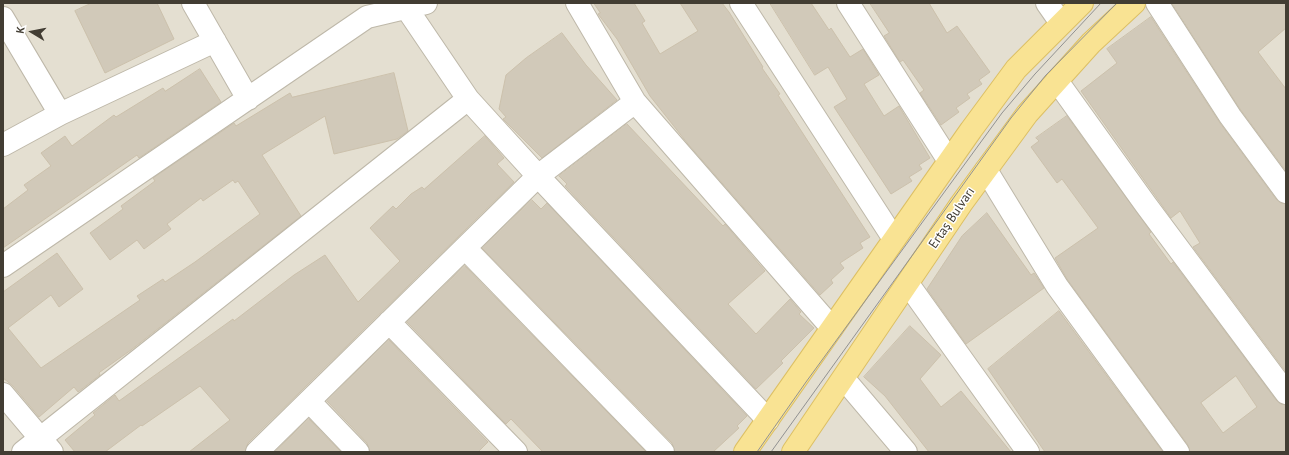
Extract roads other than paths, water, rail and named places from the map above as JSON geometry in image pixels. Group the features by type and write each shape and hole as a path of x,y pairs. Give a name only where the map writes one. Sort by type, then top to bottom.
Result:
{"main road":[{"path":"745,452 949,161 1016,69 1082,3"},
{"name":"Ertaş Bulvarı","path":"793,452 986,170 1027,114 1091,43 1134,3"}],"street":[{"path":"194,3 248,99"},
{"path":"577,3 635,102 832,328"},
{"path":"741,3 894,240"},
{"path":"848,3 949,161"},
{"path":"1047,3 1061,23"},
{"path":"1157,3 1230,116 1286,192"},
{"path":"3,266 367,17 412,5 468,99 538,176 768,420"},
{"path":"3,18 60,114"},
{"path":"3,145 60,114 215,41"},
{"path":"1057,81 1286,393"},
{"path":"23,452 46,445 468,99"},
{"path":"257,452 538,176 635,102"},
{"path":"986,170 1057,286 1178,452"},
{"path":"465,248 663,452"},
{"path":"908,284 1028,452"},
{"path":"390,322 516,452"},
{"path":"844,379 906,452"},
{"path":"3,394 46,445"},
{"path":"309,401 358,452"}],"tram line":[{"path":"757,452 806,382 1002,113 1035,74 1101,3"},
{"path":"771,452 1011,118 1046,75 1117,3"}]}
